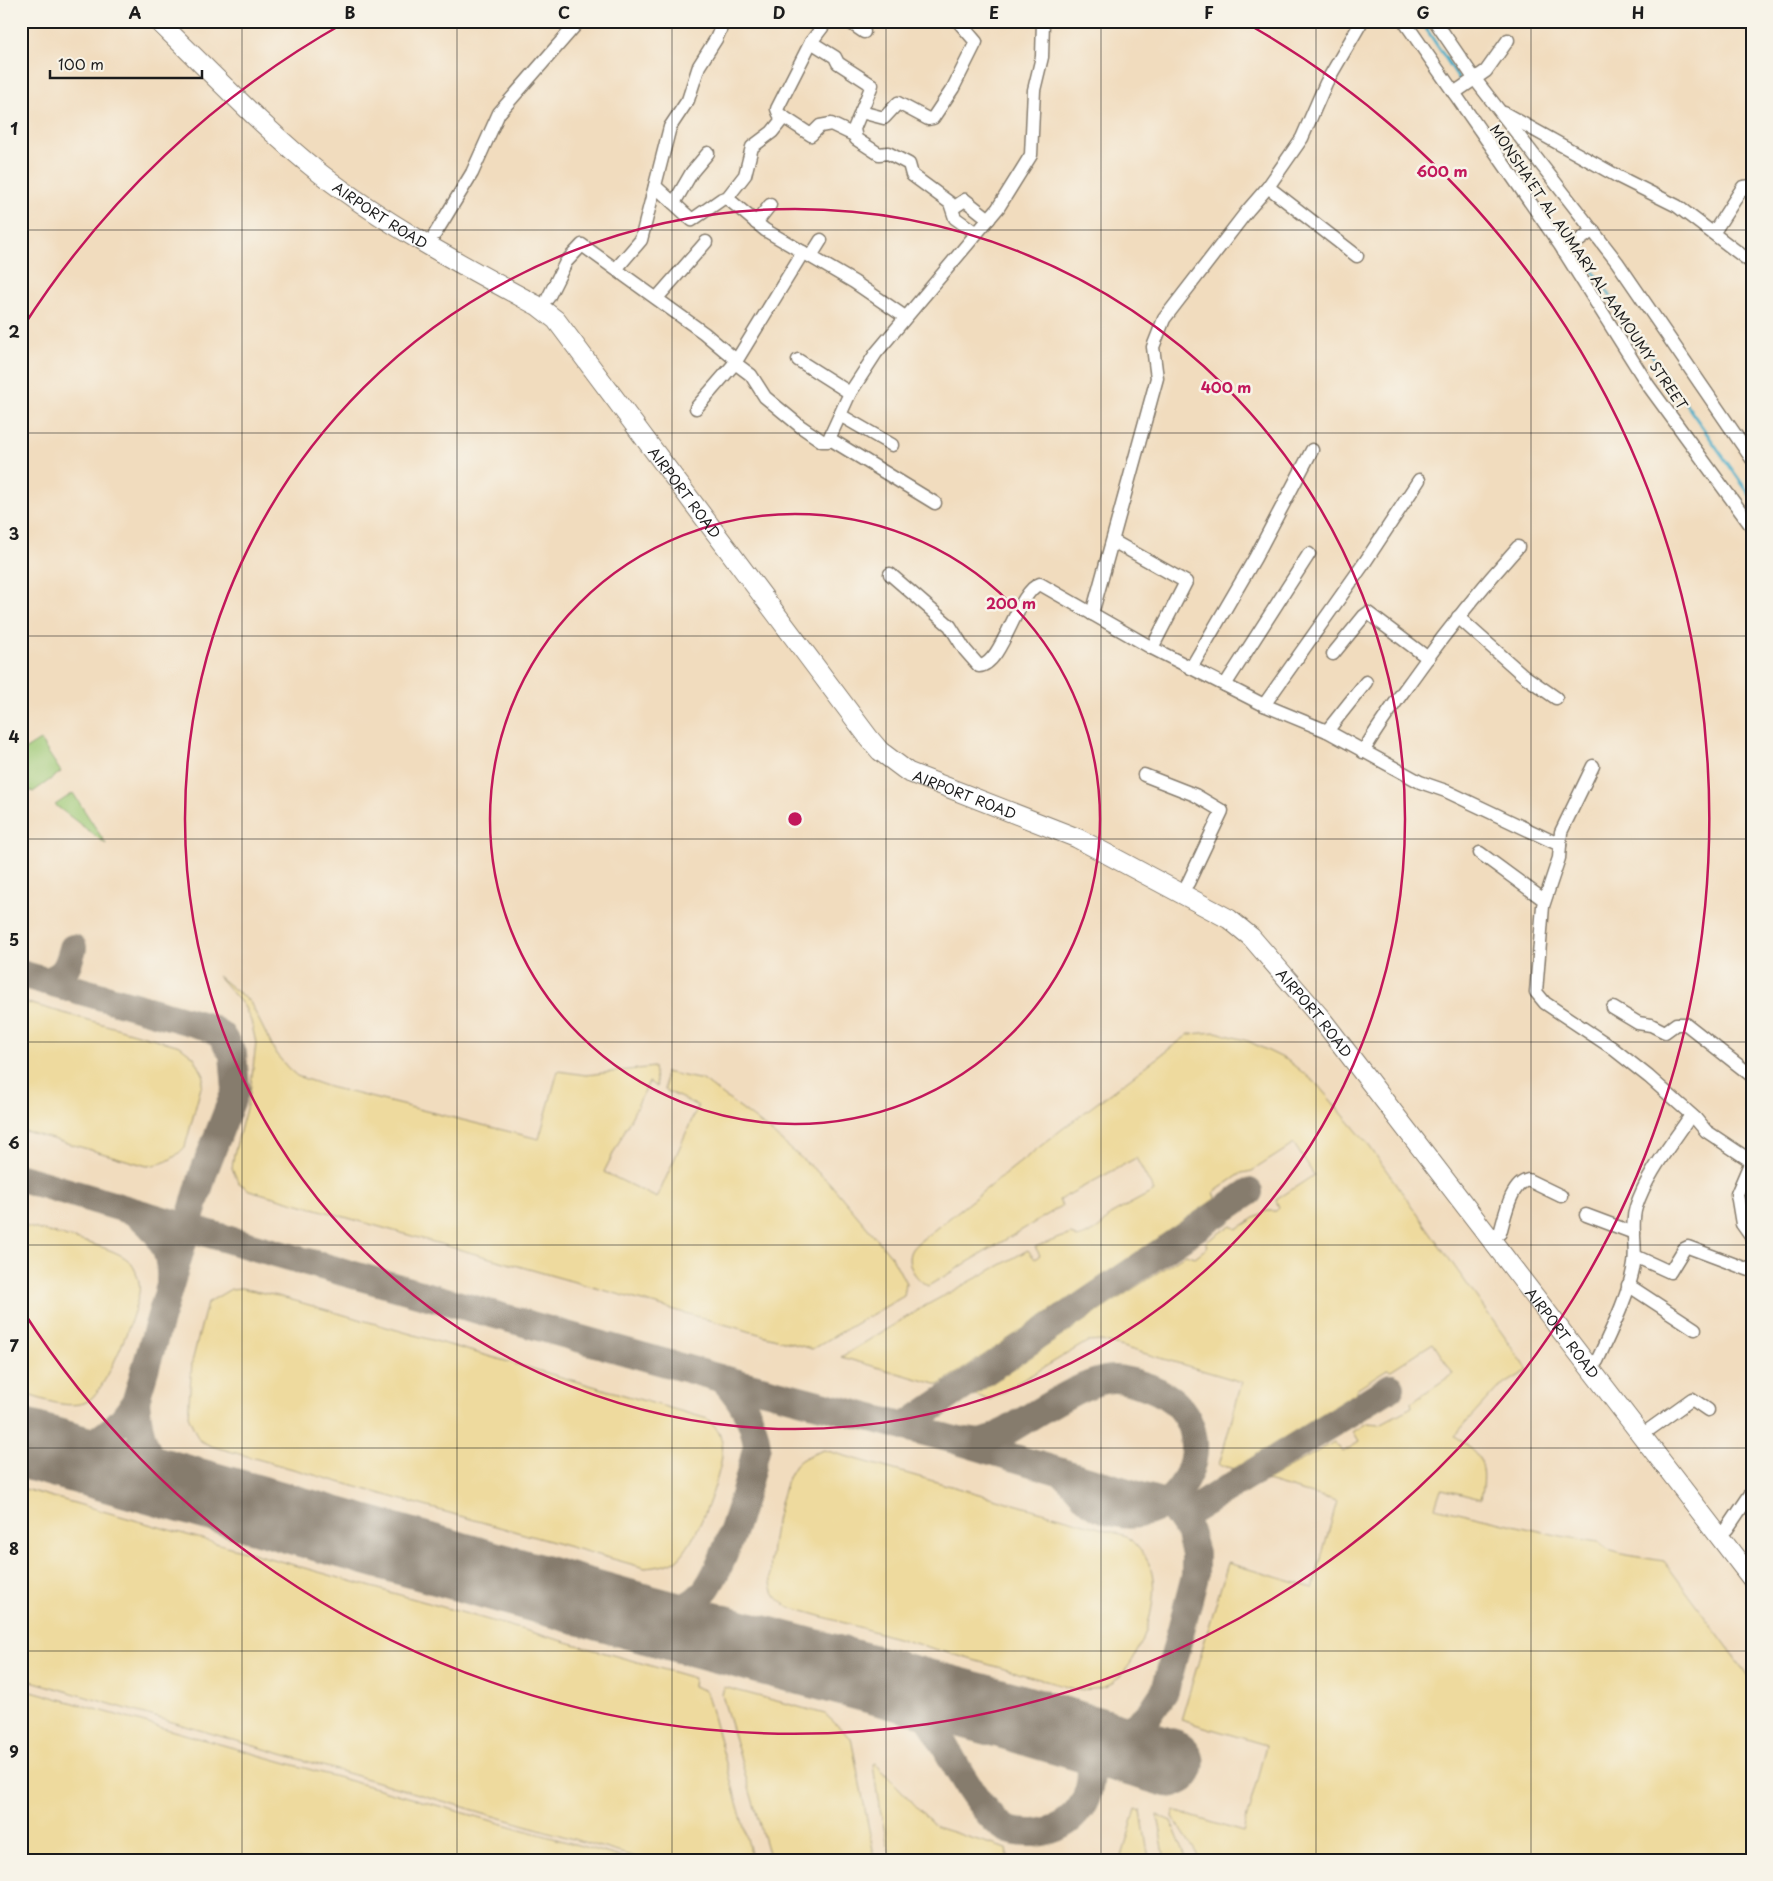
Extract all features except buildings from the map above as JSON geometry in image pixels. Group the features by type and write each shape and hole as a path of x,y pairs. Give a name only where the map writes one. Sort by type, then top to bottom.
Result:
{"main road":[{"name":"AIRPORT ROAD","path":"158,21 274,133 321,174 398,227 517,288 548,298 564,312 892,746 925,766 1082,827 1236,910 1268,938 1329,1010 1500,1233 1526,1277 1598,1360 1752,1561"},
{"name":"AIRPORT ROAD","path":"177,21 311,149 377,200 435,234 517,288 559,324 880,751 908,772 1093,845 1241,927 1261,947 1320,1017 1526,1277 1752,1579"}],"street":[{"path":"435,234 472,173 499,113 579,21"},
{"path":"616,269 641,240 670,127 688,100 699,66 716,39 724,21"},
{"path":"827,21 812,42 796,77 778,107 778,112 811,135 820,126 831,124 854,135 859,142 879,154 888,152 909,164 912,175 950,203 955,218 976,233"},
{"path":"848,21 864,32"},
{"path":"861,112 884,118 898,104 928,119 934,118 953,88 976,42 958,21"},
{"path":"548,298 566,262 580,245 704,333 752,377 763,396 800,426 825,442 830,439 850,393 876,353 989,219 1032,153 1034,90 1042,57 1043,21"},
{"path":"1092,614 1157,378 1153,347 1158,332 1174,305 1268,187 1302,138 1326,83 1362,21"},
{"name":"MONSHA'ET AL AUMARY AL AAMOUMY STREET","path":"1404,21 1564,252 1648,385 1752,527"},
{"name":"MONSHA'ET AL AUMARY AL AAMOUMY STREET","path":"1435,21 1498,110 1593,230 1752,458"},
{"path":"1454,93 1491,66 1508,40"},
{"path":"812,42 835,57 838,63 872,85 854,129 854,135"},
{"path":"1498,110 1617,176 1671,202 1752,262"},
{"path":"654,186 694,220 722,199 727,198 744,175 752,146 772,132 784,117"},
{"path":"674,202 692,172 708,153"},
{"path":"1714,232 1743,187 1752,186"},
{"path":"1268,187 1357,256"},
{"path":"727,198 756,223 854,282 905,317"},
{"path":"953,208 965,200 989,219"},
{"path":"756,223 770,205"},
{"path":"1564,252 1593,230"},
{"path":"696,408 736,361 807,254 821,240"},
{"path":"656,298 706,242"},
{"path":"854,282 861,270"},
{"path":"798,360 850,393"},
{"path":"840,415 892,445"},
{"path":"830,439 935,503"},
{"path":"1191,668 1255,558 1312,450"},
{"path":"1264,705 1365,562 1419,480"},
{"path":"1113,541 1186,582 1152,648"},
{"path":"1363,752 1379,723 1458,618 1518,547"},
{"path":"1225,685 1309,554"},
{"path":"890,574 950,626 979,666 985,665 997,651 1027,595 1038,584 1152,648 1264,705 1327,732 1420,782 1446,791 1560,845"},
{"path":"1333,654 1368,613 1428,658"},
{"path":"1458,618 1523,675 1556,698"},
{"path":"1327,732 1366,682"},
{"path":"1593,766 1563,826 1559,858 1544,900 1536,984 1540,998 1614,1049 1649,1077 1692,1115 1706,1131 1750,1167 1737,1194 1742,1224 1752,1238"},
{"path":"1144,775 1195,795 1222,811 1188,883"},
{"path":"1480,853 1544,900"},
{"path":"1613,1008 1638,1023 1651,1025 1664,1032 1676,1024 1686,1024 1752,1076"},
{"path":"1598,1360 1628,1285 1635,1256 1634,1217 1642,1195 1662,1158 1692,1115"},
{"path":"1500,1233 1514,1191 1523,1181 1528,1180 1561,1196"},
{"path":"1586,1215 1634,1233"},
{"path":"1635,1256 1670,1272 1684,1249 1688,1246 1752,1271"},
{"path":"1628,1285 1695,1329"},
{"path":"1650,1429 1692,1399 1708,1410"},
{"path":"1727,1529 1752,1492"}],"green space":[{"path":"40,740 61,772 33,792 21,786 21,752"},
{"path":"73,793 106,844 55,805"}],"sand":[{"path":"218,976 250,1002 276,1054 297,1076 329,1087 539,1139 558,1071 586,1075 654,1067 657,1087 649,1082 604,1172 657,1198 698,1106 665,1090 665,1072 703,1080 765,1127 828,1181 892,1257 906,1283 904,1296 812,1349 249,1190 238,1182 232,1168 250,1093 256,1043 251,1021 244,1006"},
{"path":"21,1001 180,1046 194,1057 204,1076 185,1147 168,1161 147,1166 21,1130"},
{"path":"1216,1032 1248,1041 1287,1060 1316,1083 1367,1143 1528,1370 1497,1389 1454,1436 1471,1449 1481,1462 1484,1477 1481,1499 1441,1489 1435,1507 1561,1536 1598,1542 1608,1550 1664,1561 1752,1680 1752,1860 1201,1860 1173,1817 1174,1811 1243,1832 1266,1745 1181,1720 1228,1563 1313,1588 1337,1501 1266,1481 1334,1442 1343,1452 1359,1442 1353,1432 1367,1423 1380,1424 1412,1407 1411,1402 1453,1374 1433,1343 1391,1370 1387,1369 1356,1389 1359,1394 1236,1469 1219,1465 1242,1382 1102,1341 1087,1342 989,1400 973,1394 1186,1254 1195,1257 1208,1247 1206,1242 1231,1225 1237,1229 1266,1211 1276,1211 1279,1208 1276,1200 1314,1175 1294,1144 1252,1171 1242,1173 1214,1192 1217,1200 939,1385 841,1357 923,1307 1028,1250 1035,1259 1040,1255 1035,1247 1071,1234 1077,1238 1087,1235 1105,1223 1110,1215 1154,1191 1136,1158 1059,1200 1062,1206 928,1286 920,1280 910,1265 910,1254 918,1243 1061,1130 1189,1034"},
{"path":"21,1225 110,1250 129,1261 137,1276 139,1293 118,1354 101,1386 84,1403 60,1404 21,1393"},
{"path":"241,1288 278,1296 708,1419 720,1435 722,1442 720,1469 708,1506 691,1541 675,1561 645,1568 211,1446 199,1440 188,1416 192,1362 207,1303 231,1289"},
{"path":"824,1450 1127,1536 1146,1558 1153,1580 1151,1614 1138,1650 1129,1665 1119,1678 1107,1686 1096,1689 1077,1690 784,1604 774,1594 771,1580 772,1547 779,1508 794,1467 804,1458"},
{"path":"21,1488 694,1678 693,1686 706,1691 753,1860 645,1860 21,1678"},
{"path":"724,1687 825,1714 851,1738 875,1860 770,1860 722,1695"},
{"path":"21,1688 631,1860 21,1860"},
{"path":"875,1763 936,1827 1007,1849 1009,1860 891,1860 878,1800 873,1764"},
{"path":"1136,1809 1141,1811 1149,1860 1121,1860"},
{"path":"1157,1815 1171,1821 1187,1860 1165,1860"}],"waterway":[{"path":"1421,21 1462,83"},
{"path":"1581,254 1752,498"}],"taxiway":[{"path":"45,981 57,977 65,970 73,948"},
{"path":"21,974 208,1027 221,1035 233,1054 236,1089 204,1171 136,1400"},
{"path":"21,1178 247,1245 723,1379 955,1440 1164,1503 1175,1511 1189,1532 1195,1553 1195,1576 1165,1691 1149,1715 1129,1729 1114,1736 1083,1739"},
{"path":"904,1427 1249,1192"},
{"path":"134,1212 150,1225 162,1241 169,1259 170,1280"},
{"path":"646,1619 672,1612 696,1600 706,1589 716,1572 734,1528 757,1445 753,1426 745,1409 723,1379"},
{"path":"967,1441 981,1443 993,1439 1053,1403 1086,1386 1114,1379 1138,1383 1151,1388 1177,1405 1191,1427 1194,1451 1188,1475 1174,1495 1154,1509 1129,1515 1101,1508 1086,1498 1065,1475"},
{"path":"1180,1518 1391,1387"},
{"path":"64,1455 106,1435 122,1420 136,1400 139,1426 147,1450 159,1470 179,1488"},
{"path":"917,1693 966,1783 978,1801 1002,1826 1022,1833 1035,1833 1063,1824 1081,1807 1090,1785 1090,1760 1081,1738 1064,1720 1039,1712 1007,1715"}],"runway":[{"path":"21,1443 646,1619 1007,1715 1170,1763"}]}
